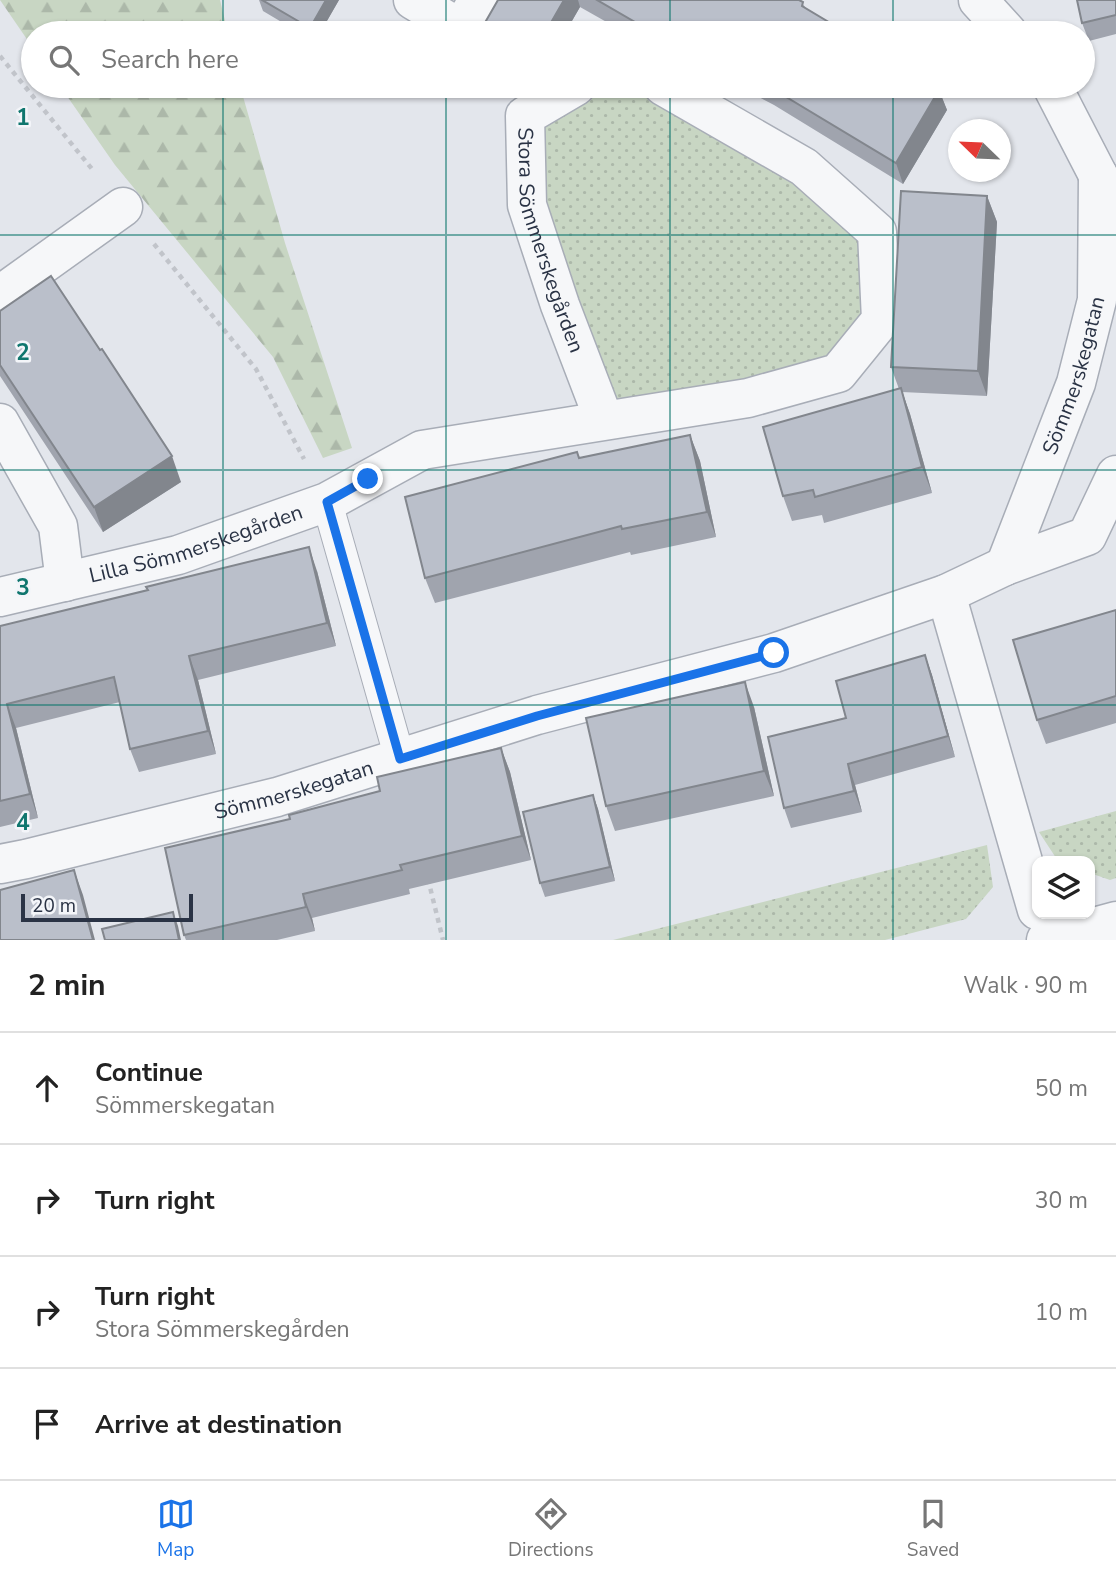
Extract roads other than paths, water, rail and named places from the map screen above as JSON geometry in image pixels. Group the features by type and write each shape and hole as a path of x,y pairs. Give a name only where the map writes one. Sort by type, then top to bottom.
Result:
{"street":[{"path":"413,0 448,21"},
{"path":"466,21 478,0"},
{"path":"978,0 997,21"},
{"name":"Stora Sömmerskegården","path":"556,98 525,116 527,205 560,305 604,420"},
{"path":"327,502 422,450 748,398 838,373 881,320 877,232 804,167 684,98"},
{"name":"Sömmerskegatan","path":"1058,98 1098,174 1116,218"},
{"name":"Sömmerskegatan","path":"1005,566 1076,383 1097,300 1098,174"},
{"path":"0,295 123,207"},
{"name":"Lilla Sömmerskegården","path":"0,423 58,526 65,582"},
{"name":"Sömmerskegatan","path":"0,864 277,797 537,716 774,653 946,594 1005,566 1087,536 1116,475"},
{"name":"Lilla Sömmerskegården","path":"0,597 178,555 327,502"},
{"path":"946,594 1032,891"},
{"path":"1040,919 1046,940 1116,920"}],"lane":[{"path":"327,502 400,759"}]}
